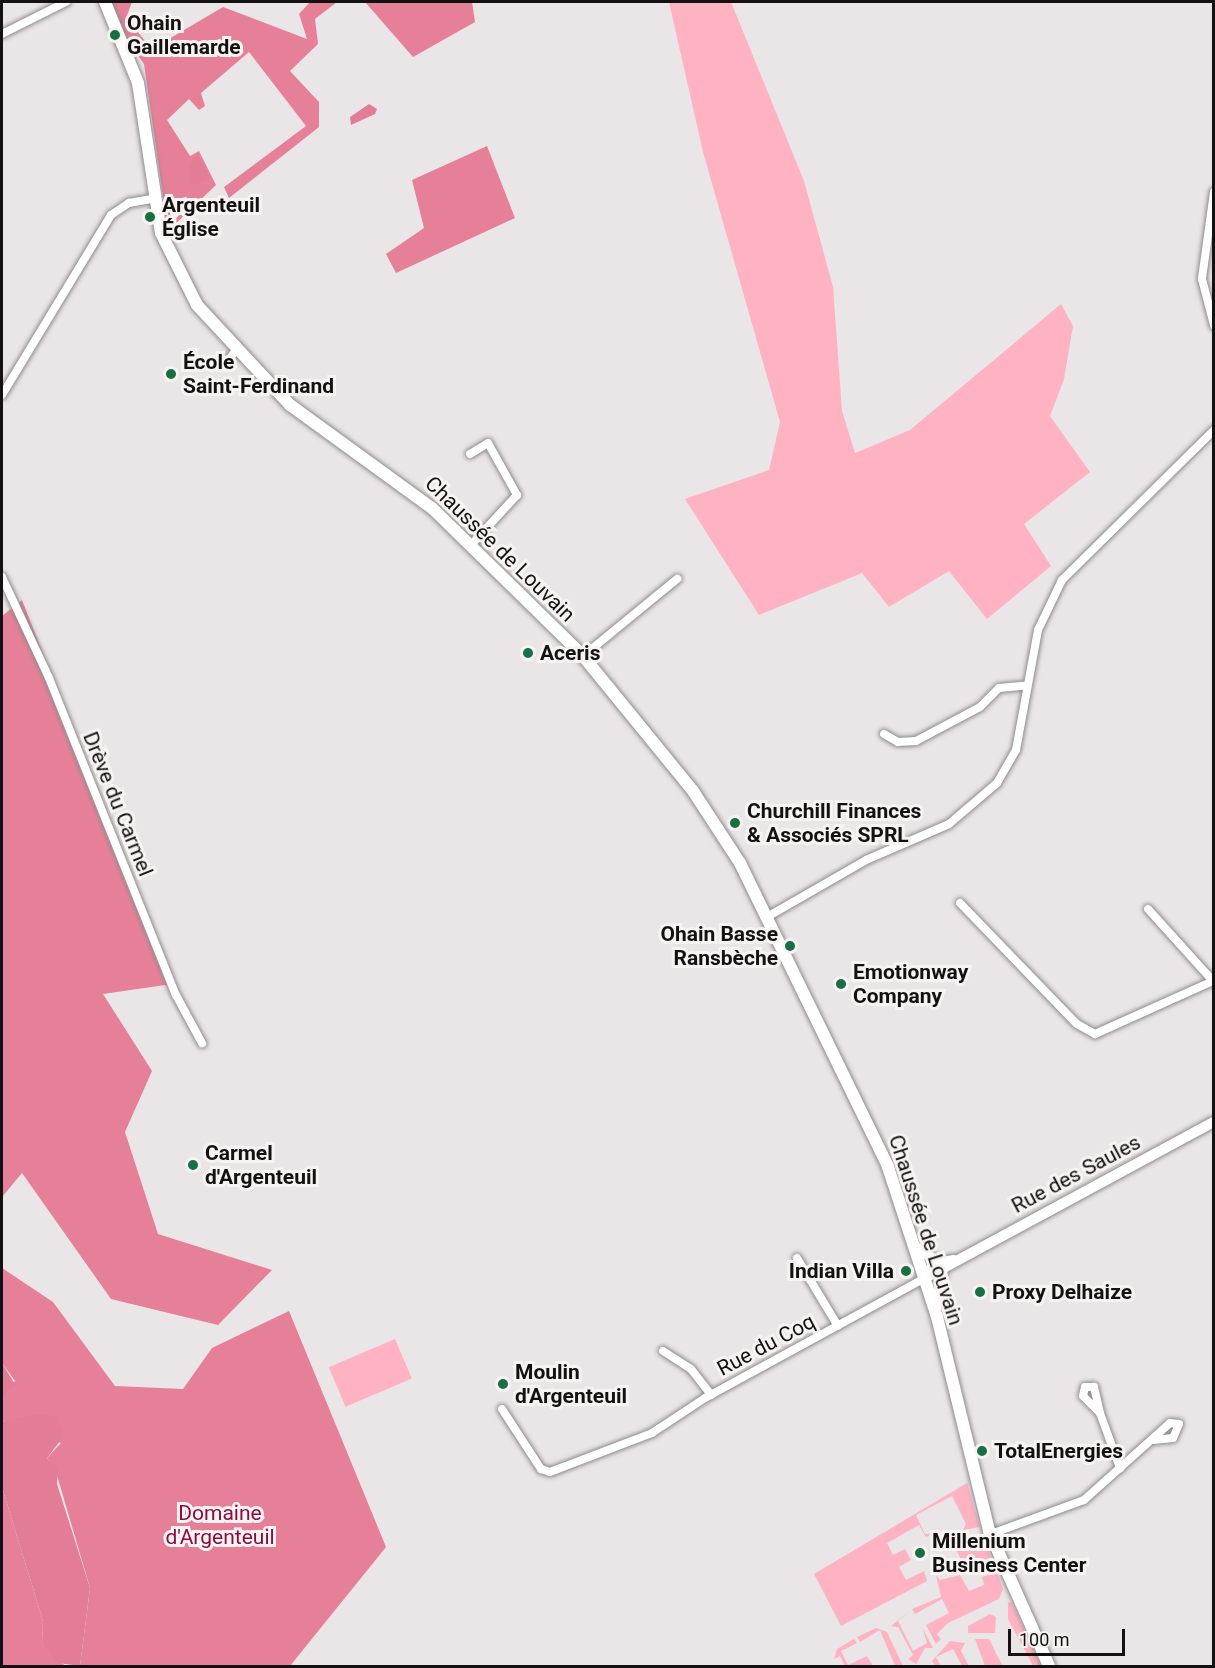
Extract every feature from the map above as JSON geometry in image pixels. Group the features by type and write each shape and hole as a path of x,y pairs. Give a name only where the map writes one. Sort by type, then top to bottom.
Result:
{"main road":[{"name":"Chaussée de Louvain","path":"105,2 138,83 161,233 178,274 236,350 290,405 408,488 471,545 583,656 693,791 768,917 888,1167 937,1317 991,1534 1049,1666"}],"street":[{"path":"2,34 66,2"},
{"path":"1214,192 1202,286 1214,325"},
{"path":"2,395 111,215 129,203 156,198"},
{"path":"228,361 236,350"},
{"path":"768,917 866,860 928,835 969,811 1012,762 1024,686 1042,619 1062,580 1214,430"},
{"path":"470,454 488,443 517,495 471,545"},
{"name":"Drève du Carmel","path":"2,577 49,678 176,995 202,1043"},
{"path":"583,656 677,579"},
{"path":"884,735 898,742 916,741 980,707 999,688 1024,686"},
{"path":"960,903 1077,1024 1095,1034 1213,981 1148,909"},
{"name":"Rue des Saules","path":"925,1278 941,1266 958,1260 1214,1122"},
{"path":"916,1247 941,1266 936,1293 937,1317"},
{"name":"Rue du Coq","path":"797,1258 838,1326"},
{"name":"Rue du Coq","path":"502,1409 546,1472 652,1433 711,1395 925,1278"},
{"name":"Rue du Coq","path":"663,1351 691,1369 711,1395"},
{"path":"1100,1413 1120,1468"},
{"path":"991,1534 1072,1507 1153,1440"}],"shaded area":[{"path":"669,2 731,2 804,181 833,287 842,411 855,453 910,430 1061,304 1073,326 1064,379 1050,416 1090,472 1024,524 1051,566 987,619 949,571 889,607 862,573 759,615 685,499 769,470 780,422 703,152"},
{"path":"369,104 377,109 375,114 351,125 350,117"},
{"path":"197,154 210,179 192,185 188,167"},
{"path":"395,1339 412,1379 346,1407 329,1367"},
{"path":"2,1363 16,1386 2,1396"},
{"path":"36,1414 57,1416 64,1436 47,1458 58,1468 57,1484 90,1588 80,1666 58,1663 42,1642 43,1621 2,1487 2,1422"},
{"path":"967,1483 980,1527 963,1530 966,1524 952,1496 916,1515 925,1534 932,1534 926,1537 919,1525 887,1543 893,1555 905,1549 911,1560 899,1567 906,1580 924,1571 927,1581 841,1626 814,1574"},
{"path":"983,1537 993,1564 962,1572 957,1564 962,1561 954,1546 948,1546"},
{"path":"997,1572 1003,1589 999,1599 948,1623 937,1634 941,1639 936,1644 926,1625 949,1613 942,1599 915,1614 912,1609 941,1597 936,1575 940,1580 960,1575 969,1591 984,1585 982,1577"},
{"path":"1008,1602 1012,1603 1041,1666 1033,1666 1008,1619"},
{"path":"911,1610 898,1621 913,1651 927,1643 922,1627 933,1648 925,1648 916,1664 908,1659 913,1655 898,1627 891,1626"},
{"path":"990,1614 996,1617 995,1633 968,1633 968,1626"},
{"path":"876,1628 887,1632 903,1666 895,1666 880,1630 860,1642 857,1637"},
{"path":"854,1639 857,1643 841,1651 848,1665 867,1656 873,1666 845,1666 840,1656 834,1659 837,1649"},
{"path":"975,1639 989,1639 1002,1665 985,1666"},
{"path":"950,1641 965,1643 961,1651 969,1666 962,1666 953,1649 936,1657 941,1666 935,1666 932,1661"}],"green space":[{"path":"101,2 132,2 126,18 152,49 223,7 307,39 299,14 310,2 337,2 315,19 318,44 290,71 319,102 319,127 229,198 224,187 306,126 249,52 201,93 205,106 199,110 189,99 167,120 190,156 199,151 216,185 168,231 144,64"},
{"path":"365,2 472,2 475,22 413,57"},
{"path":"487,146 515,218 396,273 386,254 424,228 412,180"},
{"path":"22,600 172,984 103,994 152,1071 125,1132 158,1234 272,1270 218,1325 111,1299 22,1173 2,1197 2,616"},
{"name":"Domaine d'Argenteuil","path":"2,1268 53,1302 115,1386 183,1389 212,1348 289,1311 386,1547 290,1666 80,1666 90,1588 54,1465 47,1458 61,1443 16,1420 2,1422 2,1396 15,1381 2,1363"},
{"path":"2,1487 43,1621 42,1642 65,1666 2,1666"}],"place":[{"name":"Ohain Gaillemarde","path":"115,35"},
{"name":"Argenteuil Église","path":"150,217"},
{"name":"École Saint-Ferdinand","path":"171,374"},
{"name":"Aceris","path":"528,653"},
{"name":"Churchill Finances & Associés SPRL","path":"735,823"},
{"name":"Ohain Basse Ransbèche","path":"790,946"},
{"name":"Emotionway Company","path":"841,984"},
{"name":"Carmel d'Argenteuil","path":"193,1165"},
{"name":"Indian Villa","path":"906,1271"},
{"name":"Proxy Delhaize","path":"980,1292"},
{"name":"Moulin d'Argenteuil","path":"503,1384"},
{"name":"TotalEnergies","path":"982,1451"},
{"name":"Millenium Business Center","path":"920,1553"}]}
